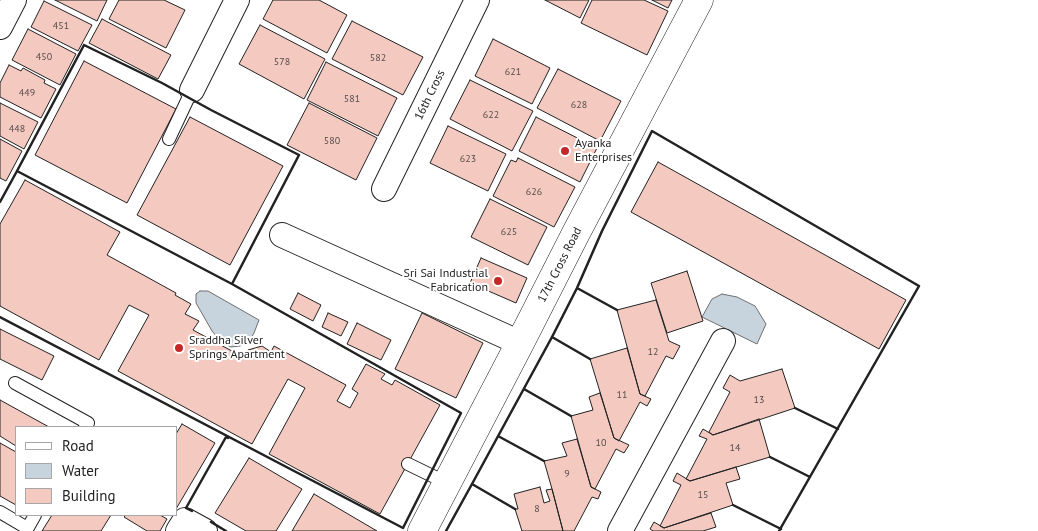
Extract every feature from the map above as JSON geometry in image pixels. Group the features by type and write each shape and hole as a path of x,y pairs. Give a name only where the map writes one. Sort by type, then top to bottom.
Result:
{"street":[{"path":"0,27 14,0"},
{"path":"192,90 237,0"},
{"name":"16th Cross","path":"384,189 477,0"},
{"name":"17th Cross Road","path":"422,531 699,0"},
{"path":"282,235 520,343"},
{"path":"620,531 723,341"},
{"path":"178,531 185,520 205,531"}],"lane":[{"path":"169,138 192,90"},
{"path":"15,383 88,423 86,426"},
{"path":"408,464 447,483"},
{"path":"0,512 26,529 34,516"}],"water":[{"path":"200,291 208,291 259,320 249,342 231,347 222,343 212,331 196,303 196,294"},
{"path":"722,294 737,297 755,306 766,324 757,344 702,317 712,299"}],"building":[{"path":"55,0 107,0 97,21"},
{"path":"119,0 164,0 185,10 166,48 109,19"},
{"path":"273,0 319,0 347,15 327,53 263,19"},
{"path":"545,0 589,0 580,18"},
{"path":"592,0 644,0 668,11 647,55 581,23"},
{"path":"652,0 672,0 668,8"},
{"path":"44,1 92,25 78,51 31,27"},
{"path":"102,19 171,55 158,79 89,43"},
{"path":"352,21 423,57 403,95 332,59"},
{"path":"260,25 325,59 304,99 239,64"},
{"path":"28,29 76,54 60,85 12,60"},
{"path":"493,39 550,68 532,104 475,76"},
{"path":"84,61 176,109 127,203 35,155"},
{"path":"326,62 397,98 378,136 307,100"},
{"path":"9,65 21,71 23,68 45,80 44,83 56,89 41,118 0,97 0,83"},
{"path":"558,69 621,101 600,141 537,108"},
{"path":"470,80 533,111 512,151 450,119"},
{"path":"0,103 38,122 24,149 0,136"},
{"path":"309,103 377,138 356,180 287,145"},
{"path":"190,117 283,166 230,265 137,215"},
{"path":"536,117 597,148 580,182 519,151"},
{"path":"448,126 506,154 488,191 430,163"},
{"path":"0,139 22,151 6,181 0,178"},
{"path":"518,158 575,187 554,227 493,196 511,160 516,162"},
{"path":"658,162 906,300 879,349 631,212"},
{"name":"Sraddha Silver Springs Apartment","path":"25,180 120,232 107,255 176,293 175,295 191,304 185,314 199,321 193,330 243,357 248,350 262,346 271,352 274,346 346,385 337,401 350,408 358,393 352,389 366,364 385,374 381,379 392,385 395,380 440,405 380,514 269,454 305,388 288,379 252,444 118,371 149,315 129,305 99,360 0,306 0,224"},
{"path":"490,199 547,227 528,265 471,237"},
{"name":"Sri Sai Industrial Fabrication","path":"481,258 527,278 516,303 470,283"},
{"path":"687,271 703,321 667,333 651,283"},
{"path":"298,293 321,305 313,321 290,309"},
{"path":"656,300 669,341 680,346 673,359 666,356 645,396 640,394 617,310"},
{"path":"328,313 348,322 341,336 322,327"},
{"path":"422,313 483,343 456,398 395,369"},
{"path":"357,323 391,340 381,360 347,344"},
{"path":"0,329 54,356 42,380 0,359"},
{"path":"627,348 640,394 651,399 647,406 640,402 619,441 614,438 590,359"},
{"path":"782,369 795,408 713,435 709,432 730,392 723,388 730,375 740,381"},
{"path":"600,393 614,438 629,445 624,453 616,449 595,489 591,487 571,416 593,410 589,397"},
{"path":"0,400 47,426 15,426 15,445 0,436"},
{"path":"759,419 770,457 690,481 686,479 707,439 699,436 703,429 713,435"},
{"path":"182,424 215,443 178,506 178,431"},
{"path":"577,439 591,487 601,492 598,499 592,497 574,531 563,531 544,461 567,456 562,443"},
{"path":"0,443 15,451 15,504 0,496"},
{"path":"249,458 302,489 276,531 246,531 215,513"},
{"path":"736,467 740,479 726,483 733,505 664,528 660,526 681,485 673,481 677,473 690,481"},
{"path":"540,487 544,503 550,501 546,490 552,489 563,531 522,531 515,509 518,509 514,494"},
{"path":"314,494 377,531 292,531"},
{"path":"711,513 716,527 703,531 653,531 650,529 654,522 664,528"},
{"path":"51,516 110,516 101,531 42,531"},
{"path":"162,516 167,519 160,531 147,531 124,517"}],"wall":[{"path":"84,45 162,83 299,155 232,284 17,171 84,45"},
{"path":"446,531 552,337 652,131 919,286 779,531"},
{"path":"0,202 17,171 232,284 461,413 403,528 0,317"},
{"path":"577,288 617,310"},
{"path":"552,337 590,359"},
{"path":"524,389 571,416"},
{"path":"795,408 838,429"},
{"path":"498,436 544,461"},
{"path":"192,511 186,508 226,437 228,438"},
{"path":"770,457 810,477"},
{"path":"472,484 515,509"},
{"path":"733,505 781,529"},
{"path":"211,522 226,531"}],"place":[{"name":"Ayanka Enterprises","path":"565,151"},
{"name":"Sri Sai Industrial Fabrication","path":"498,281"},
{"name":"Sraddha Silver Springs Apartment","path":"179,348"}]}
